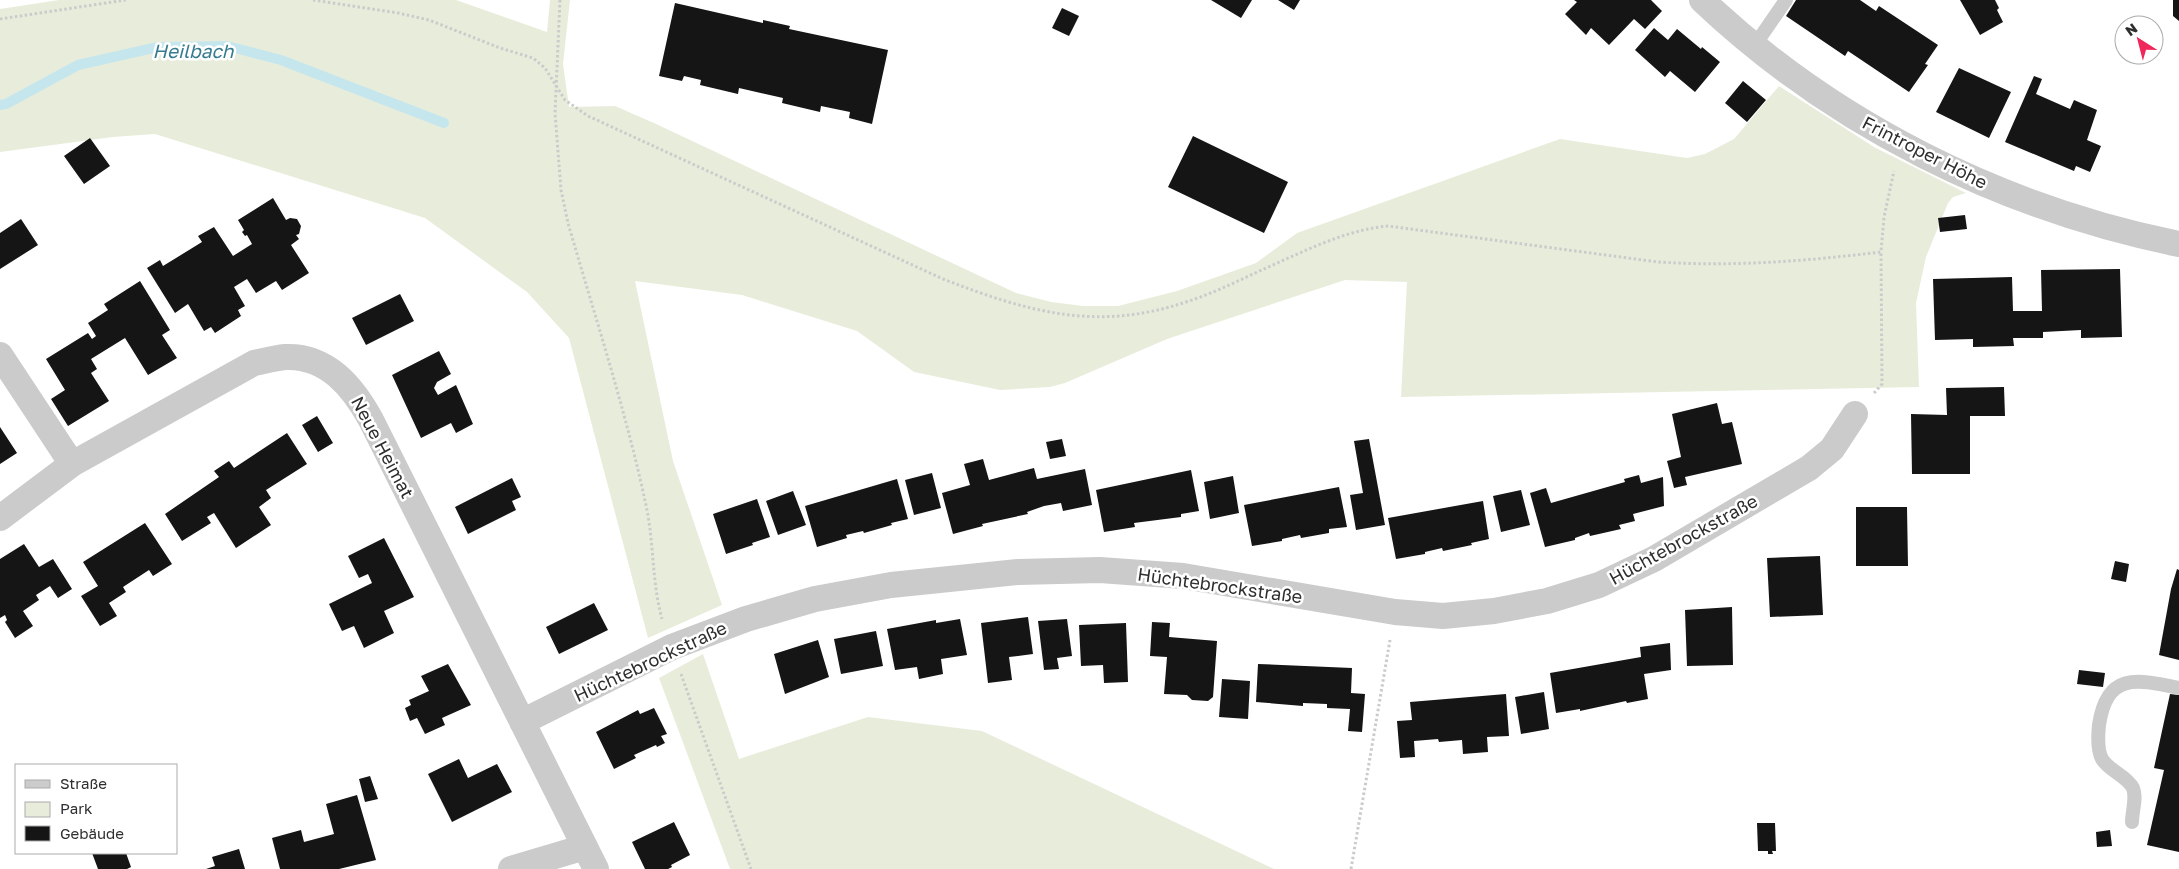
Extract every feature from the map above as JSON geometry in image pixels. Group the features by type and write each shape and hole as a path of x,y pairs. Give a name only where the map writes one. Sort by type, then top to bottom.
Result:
{"street":[{"name":"Frintroper Höhe","path":"1702,0 1755,45 1825,98 1903,145 1951,170 2014,197 2077,219 2179,244"},
{"path":"0,355 72,464"},
{"name":"Neue Heimat","path":"0,518 72,464 254,363 286,357 318,361 341,378 358,396 591,858"},
{"name":"Hüchtebrockstraße","path":"522,722 672,647 746,619 815,599 891,586 1018,572 1100,570 1183,576 1395,612 1443,616 1494,611 1547,601 1599,585 1654,559 1810,468 1832,448 1855,414"},
{"path":"511,869 591,858"}],"lane":[{"path":"1755,45 1786,0"},
{"path":"2132,822 2135,797 2132,786 2108,767 2101,758 2098,733 2102,708 2108,695 2121,684 2140,682 2179,688"}],"path":[{"path":"0,19 126,0"},
{"path":"313,0 398,13 430,20 500,48 533,58 545,68 565,100 588,116 935,276 994,299 1038,311 1077,317 1116,317 1186,302 1352,232 1388,226 1658,262 1694,264 1766,263 1881,252"},
{"path":"560,0 554,113 561,190 568,223 639,476 651,535 656,599 751,869"},
{"path":"1855,414 1882,384 1881,252 1884,217 1892,177 1903,145"},
{"path":"1350,869 1395,612"}],"green space":[{"path":"59,0 456,0 547,32 550,0 570,0 563,64 569,107 615,106 1016,293 1051,302 1083,306 1118,306 1177,291 1256,263 1297,233 1560,139 1687,158 1705,154 1734,139 1779,86 1874,147 1966,193 1953,197 1948,203 1926,257 1916,303 1919,387 1401,397 1407,282 1345,280 1167,339 1065,383 1050,387 1000,390 914,372 857,331 742,295 635,281 673,461 722,605 648,638 569,338 527,292 425,218 155,134 113,137 0,152 0,9"},
{"path":"703,654 739,759 868,717 982,731 1274,869 730,869 659,678"}],"building":[{"path":"1211,0 1252,0 1241,18"},
{"path":"1278,0 1300,0 1294,10"},
{"path":"1574,0 1651,0 1662,11 1645,29 1634,19 1609,45 1591,28 1586,35 1565,14 1577,2"},
{"path":"1796,0 1860,0 1876,11 1879,6 1938,45 1925,64 1928,65 1909,92 1848,51 1845,56 1786,16"},
{"path":"1960,0 1995,0 1999,8 1997,10 2003,22 1980,35"},
{"path":"2173,0 2179,0 2179,21 2173,16"},
{"path":"675,3 763,23 763,20 790,26 789,29 888,50 872,124 849,118 850,112 821,106 820,112 782,103 783,98 739,88 738,94 700,85 701,80 684,76 682,81 659,76"},
{"path":"1062,8 1079,16 1069,36 1052,28"},
{"path":"1654,28 1668,40 1677,29 1720,62 1695,92 1670,71 1665,77 1635,50"},
{"path":"1959,68 2011,92 1989,138 1936,112"},
{"path":"2034,76 2042,79 2036,94 2070,109 2074,100 2097,110 2087,140 2101,146 2090,172 2076,166 2074,171 2005,142"},
{"path":"1743,81 1766,100 1747,122 1725,103"},
{"path":"1193,136 1288,182 1264,233 1168,187"},
{"path":"90,138 110,166 84,184 64,156"},
{"path":"273,198 286,220 290,218 297,219 301,226 299,234 296,235 299,239 291,245 309,273 282,290 276,281 256,293 247,279 234,287 245,306 238,310 241,316 215,333 211,327 204,331 188,304 175,313 147,268 160,260 163,266 202,242 198,236 214,227 233,256 252,244 247,235 245,236 242,232 244,230 238,220"},
{"path":"1965,215 1967,229 1940,232 1938,218"},
{"path":"21,219 38,245 0,269 0,233"},
{"path":"2120,269 2122,337 2081,338 2081,330 2043,332 2043,338 2013,338 2014,346 1973,347 1973,339 1935,340 1933,279 2012,277 2013,311 2042,311 2041,270"},
{"path":"140,281 170,330 162,335 177,358 148,375 125,338 91,359 97,369 91,373 109,401 68,426 51,399 65,390 46,359 88,333 92,339 96,336 88,323 108,310 104,304"},
{"path":"400,294 414,321 366,345 352,318"},
{"path":"439,351 451,374 437,382 434,388 438,395 456,385 473,424 456,433 451,423 421,438 392,375"},
{"path":"2004,387 2005,416 1970,416 1970,474 1912,474 1911,414 1947,415 1946,388"},
{"path":"1717,403 1722,424 1732,422 1742,464 1685,477 1687,485 1674,488 1667,461 1681,457 1672,414"},
{"path":"317,416 333,443 318,452 302,425"},
{"path":"0,427 17,453 0,464"},
{"path":"287,433 307,464 266,490 271,498 259,507 271,525 236,548 214,513 207,517 211,523 182,541 165,514 219,477 214,471 229,461 234,468"},
{"path":"1062,439 1066,456 1050,459 1046,442"},
{"path":"1369,439 1385,525 1356,530 1350,495 1363,493 1354,441"},
{"path":"983,459 989,480 1034,468 1037,479 1085,469 1092,505 1063,511 1061,503 1044,506 1027,512 1028,514 982,524 983,526 953,534 942,493 970,485 964,464"},
{"path":"1191,470 1199,511 1181,514 1181,517 1134,523 1135,527 1104,532 1096,490"},
{"path":"932,473 941,508 914,515 905,480"},
{"path":"1639,475 1641,483 1663,477 1664,506 1633,514 1635,521 1619,525 1621,529 1590,536 1589,533 1575,538 1575,540 1545,547 1530,493 1546,488 1551,503 1625,482 1624,479"},
{"path":"1233,476 1239,513 1210,519 1204,482"},
{"path":"512,478 521,497 512,501 516,510 468,534 455,507"},
{"path":"897,479 908,519 864,533 863,531 846,535 847,538 817,547 805,506"},
{"path":"1339,487 1347,527 1329,529 1329,533 1301,538 1300,535 1282,539 1282,541 1252,546 1244,505"},
{"path":"1521,490 1530,525 1501,532 1493,496"},
{"path":"793,491 806,525 778,535 766,501"},
{"path":"757,499 770,537 726,554 713,514"},
{"path":"1483,501 1489,539 1471,543 1472,545 1443,551 1442,548 1425,552 1425,554 1396,559 1388,518"},
{"path":"1856,507 1907,507 1908,566 1856,566"},
{"path":"145,523 172,564 153,576 149,570 123,587 126,592 109,603 117,616 100,626 81,596 98,586 83,562"},
{"path":"384,538 414,597 384,611 394,633 364,648 354,626 342,631 329,604 372,583 368,574 359,578 348,556"},
{"path":"24,544 39,567 53,559 72,589 58,598 50,586 36,595 39,600 23,611 33,626 15,638 5,622 7,620 5,615 0,618 0,559"},
{"path":"1820,556 1823,615 1770,617 1767,558"},
{"path":"2115,561 2129,564 2126,582 2111,579"},
{"path":"2177,569 2179,570 2179,660 2159,655 2171,589"},
{"path":"594,603 608,630 559,654 546,627"},
{"path":"1732,607 1733,665 1687,666 1685,610"},
{"path":"1028,617 1033,654 1009,657 1012,680 988,683 981,623"},
{"path":"960,619 967,655 941,659 943,674 919,679 917,667 895,670 887,629 936,620 936,623"},
{"path":"1067,619 1072,656 1057,658 1059,669 1044,670 1038,621"},
{"path":"1152,622 1170,623 1169,637 1217,641 1213,697 1208,701 1192,700 1187,695 1164,694 1167,657 1150,656"},
{"path":"1126,623 1128,682 1104,683 1103,665 1081,666 1079,625"},
{"path":"876,631 883,666 841,674 834,639"},
{"path":"818,640 829,677 785,694 774,654"},
{"path":"1670,643 1671,670 1644,674 1648,699 1627,703 1626,701 1580,711 1580,709 1556,713 1550,673 1641,657 1640,647"},
{"path":"448,664 471,705 442,718 445,725 425,734 417,718 410,721 405,708 411,705 409,700 429,691 421,676"},
{"path":"1258,664 1352,668 1351,693 1365,694 1362,732 1348,731 1350,709 1327,708 1327,704 1303,703 1303,706 1256,702"},
{"path":"2079,670 2105,673 2103,687 2077,684"},
{"path":"1222,679 1250,681 1248,719 1219,717"},
{"path":"1544,692 1549,729 1521,734 1515,697"},
{"path":"1506,694 1509,736 1487,737 1488,752 1463,754 1462,740 1439,742 1438,739 1414,741 1415,757 1400,758 1397,721 1412,720 1410,702"},
{"path":"2170,694 2179,695 2179,852 2147,845 2164,770 2154,768"},
{"path":"654,708 667,734 661,736 665,743 634,755 636,758 614,769 596,732 638,710 640,714"},
{"path":"459,759 468,778 497,764 512,792 452,822 428,774"},
{"path":"370,776 378,799 365,802 359,779"},
{"path":"357,795 376,860 339,869 280,869 272,838 301,830 304,842 334,834 326,804"},
{"path":"674,822 690,855 671,865 672,867 668,869 645,869 632,842"},
{"path":"1757,823 1775,823 1776,851 1772,851 1773,854 1768,854 1768,851 1758,851"},
{"path":"2110,830 2112,846 2097,847 2096,832"},
{"path":"239,849 245,869 206,869 215,866 212,857"},
{"path":"92,854 126,854 131,867 127,869 98,869"}],"waterway":[{"name":"Heilbach","path":"0,105 6,104 78,65 158,47 227,46 281,60 444,123"}]}
